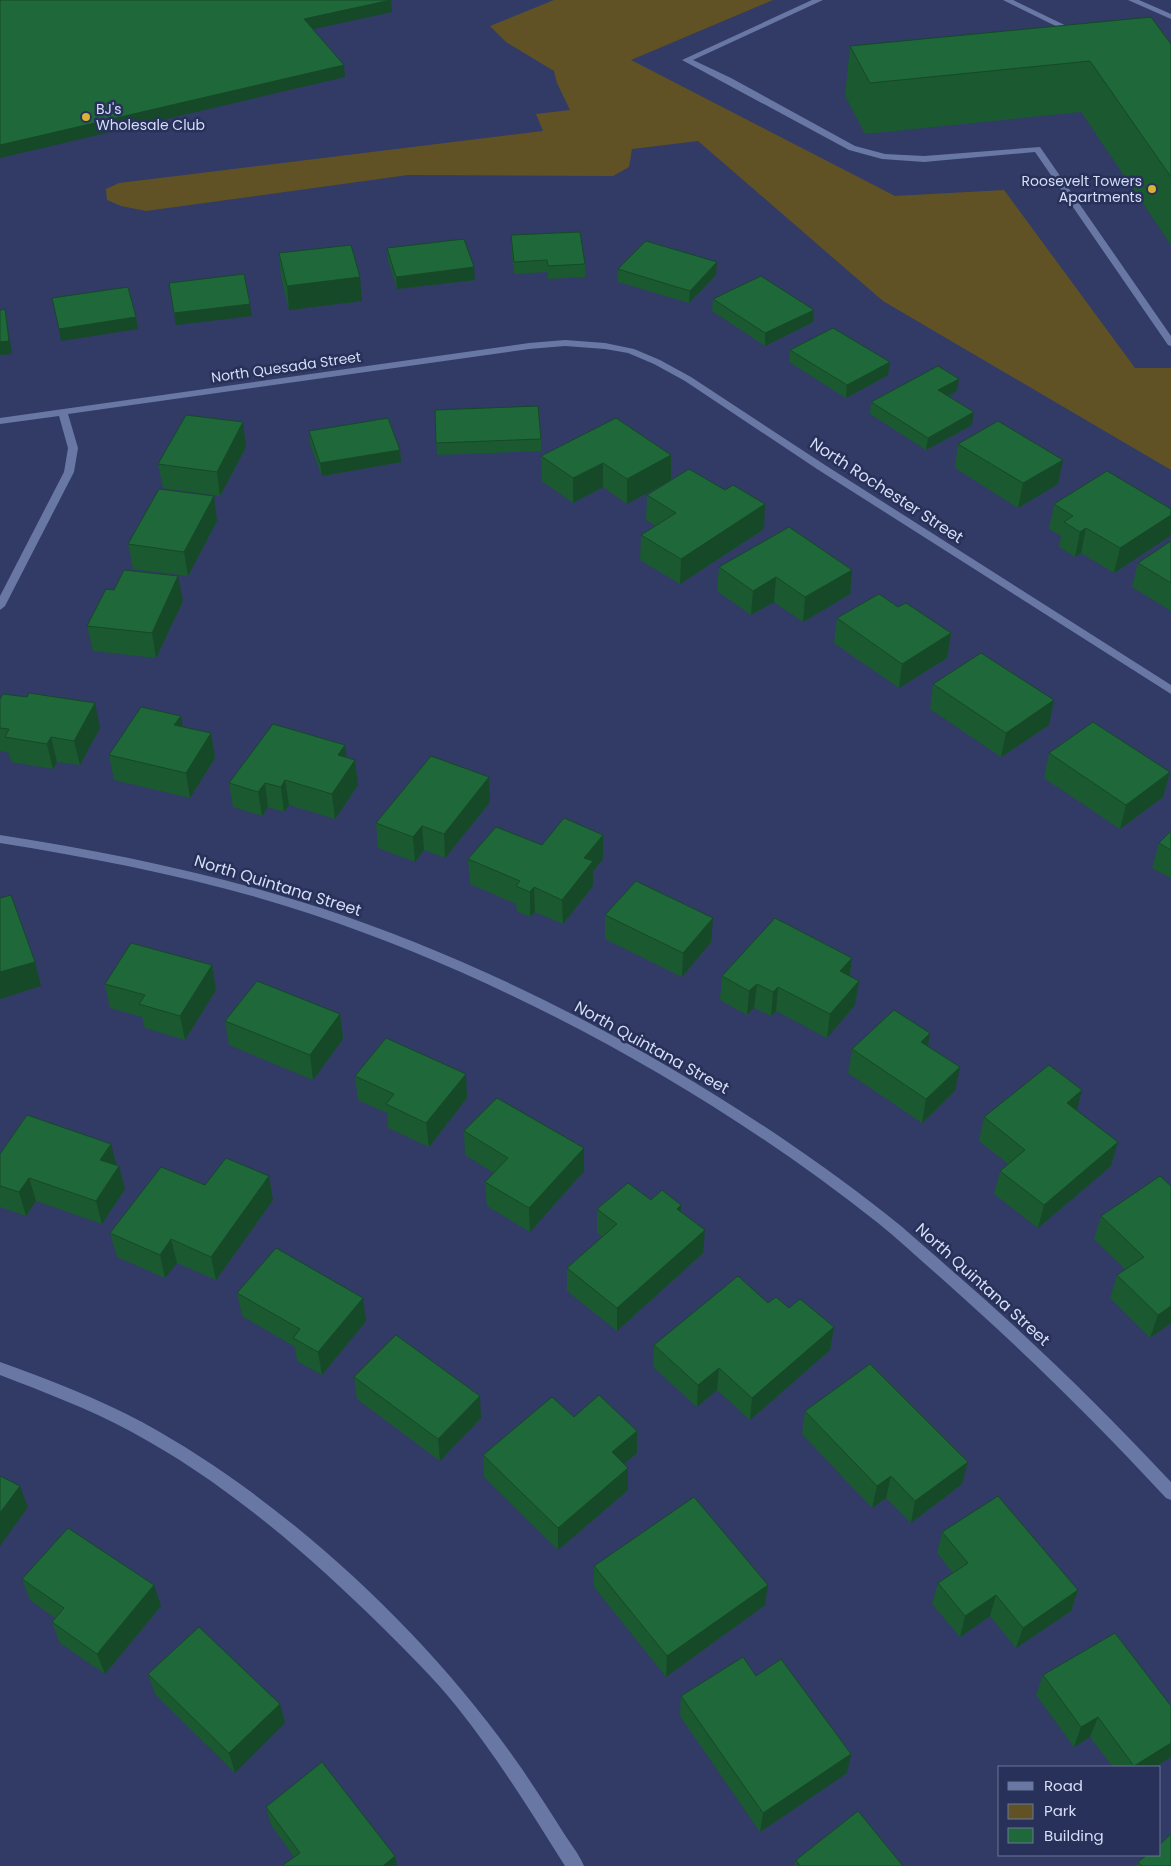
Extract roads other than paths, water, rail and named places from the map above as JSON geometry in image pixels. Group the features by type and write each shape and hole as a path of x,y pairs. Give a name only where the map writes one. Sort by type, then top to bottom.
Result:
{"street":[{"path":"819,0 686,60 728,80 852,148 885,157 924,159 1037,149 1171,343"},
{"path":"1007,0 1082,35"},
{"path":"1132,0 1171,18"},
{"name":"North Quesada Street","path":"0,422 520,347 576,344"},
{"name":"North Rochester Street","path":"576,344 605,346 631,351 657,362 688,380 1171,690"},
{"path":"0,606 65,484 72,464 74,455 73,444 63,413"},
{"name":"North Quintana Street","path":"0,839 88,853 138,864 263,895 326,915 393,939 479,975 600,1035 657,1066 753,1126 826,1176 891,1226 1022,1341 1091,1408 1171,1493"},
{"path":"0,1368 81,1401 152,1436 246,1498 317,1555 420,1654 469,1710 528,1792 575,1866"}],"place":[{"name":"BJ's Wholesale Club","path":"86,117"},
{"name":"Roosevelt Towers Apartments","path":"1152,189"}]}
